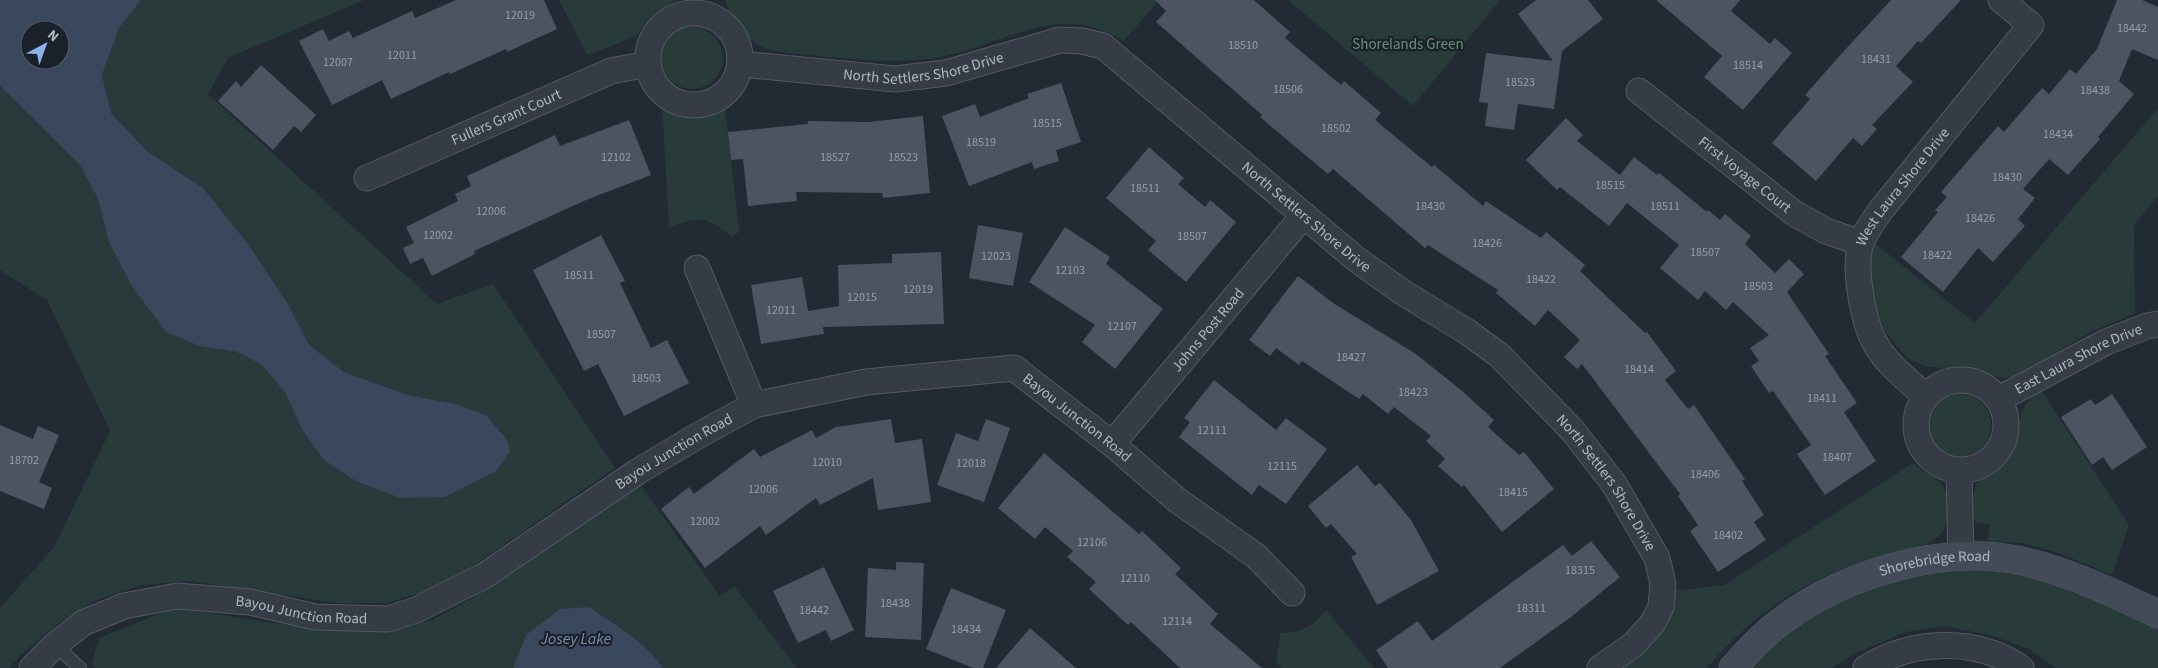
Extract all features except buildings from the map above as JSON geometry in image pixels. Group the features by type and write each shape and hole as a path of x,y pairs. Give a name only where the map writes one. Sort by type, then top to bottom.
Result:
{"street":[{"name":"West Laura Shore Drive","path":"1925,396 1890,364 1874,343 1864,311 1858,278 1861,243 1881,210 2031,26 2001,0"},
{"path":"705,6 732,32 741,52 741,64 739,73 729,90 714,101 695,105 678,102 663,93 653,80 648,64 649,48 656,33 667,21 705,6"},
{"name":"North Settlers Shore Drive","path":"741,64 895,79 946,73 1060,40 1082,41 1102,46 1356,258 1402,292 1466,331 1499,355 1573,431 1614,484 1657,558 1663,584 1661,607 1652,624 1634,644 1600,668"},
{"name":"Fullers Grant Court","path":"367,178 611,70 648,64"},
{"name":"First Voyage Court","path":"1640,91 1794,212 1826,231 1861,243"},
{"name":"Johns Post Road","path":"1112,444 1304,215"},
{"path":"697,268 754,405"},
{"name":"East Laura Shore Drive","path":"1999,399 2106,342 2147,326 2158,324"},
{"name":"Bayou Junction Road","path":"32,668 83,623 116,609 177,596 250,602 314,617 388,619 416,610 484,576 637,472 698,435 754,405 866,382 1014,368 1112,444 1178,500 1256,556 1292,593"},
{"path":"1957,379 1974,380 1990,389 1999,399 2007,420 2005,438 1996,454 1978,467 1959,471 1943,467 1929,458 1918,442 1915,426 1917,410 1925,396 1940,384 1957,379"},
{"path":"1959,471 1961,556"},
{"name":"Shorebridge Road","path":"1733,668 1779,623 1812,601 1860,578 1907,563 1961,556 2012,559 2057,572 2105,590 2158,614"},
{"path":"1866,668 1900,653 1926,647 1954,645 1983,650 2010,660 2021,668"}],"lane":[{"path":"55,646 80,668"}],"green space":[{"path":"141,0 364,0 228,58 208,94 437,304 493,284 615,468 460,575 424,592 387,603 337,603 189,581 142,585 94,601 60,622 21,655 9,668 0,668 0,608 54,547 110,431 47,300 0,270 0,86 80,165 98,199 109,242 131,285 166,332 199,346 237,352 262,365 286,394 301,428 510,452 508,441 486,415 456,404 408,395 344,372 309,345 289,306 249,245 203,188 147,151 111,113 102,75 119,28"},
{"path":"559,0 676,0 654,14 635,37 587,55"},
{"path":"725,0 1159,0 1124,41 1094,27 1059,24 1028,30 950,55 901,61 834,58 775,51 762,47 751,39 739,26"},
{"name":"Shorelands Green","path":"1288,0 1500,0 1413,106"},
{"path":"692,27 709,32 714,36 718,41 723,58 718,75 714,80 709,84 692,89 675,84 670,80 666,75 661,58 666,41 670,36 675,32"},
{"path":"662,104 677,111 693,114 708,113 725,108 739,232 732,237 709,221 702,220 688,221 669,228"},
{"path":"2158,108 2158,196 2134,225 2135,313 2091,332 2015,377 2001,378 1976,370 1929,367 1910,360 1899,349 1878,322 1868,266 1873,242 1975,323"},
{"path":"2042,391 2129,525 2112,575 2058,553 2022,543 1988,541 1990,525 1975,522 1972,501 1977,484 1997,468 2005,458 2013,444 2023,410 2034,396"},
{"path":"1959,393 1971,395 1982,402 1989,413 1991,425 1989,437 1982,448 1971,455 1959,457 1947,455 1936,448 1929,437 1927,425 1929,413 1936,402 1947,395"},
{"path":"1913,463 1941,483 1947,497 1947,521 1943,531 1937,537 1920,547 1845,568 1800,589 1761,616 1742,632 1707,668 1613,668 1673,591 1724,585"},
{"path":"640,484 720,596 734,586 797,668 663,668 639,642 589,607 526,635 513,668 96,668 92,664 99,638 174,608 286,625 377,632 432,620 466,602 516,570"},
{"path":"1957,568 2020,569 2158,624 2158,668 2056,668 2029,649 1993,636 1944,626 1906,632 1858,652 1832,668 1747,668 1798,620 1884,580"},
{"path":"1326,610 1374,668 1282,668 1276,663 1280,633 1294,632 1306,628"}],"water":[{"path":"0,0 141,0 119,28 102,75 111,113 147,151 203,188 249,245 289,306 309,345 344,372 408,395 456,404 486,415 508,441 510,452 496,471 445,497 400,498 356,481 324,460 301,428 286,394 262,365 237,352 199,346 166,332 131,285 109,242 98,199 80,165 0,86"},
{"name":"Josey Lake","path":"589,607 639,642 663,668 513,668 526,635 560,609"}]}
